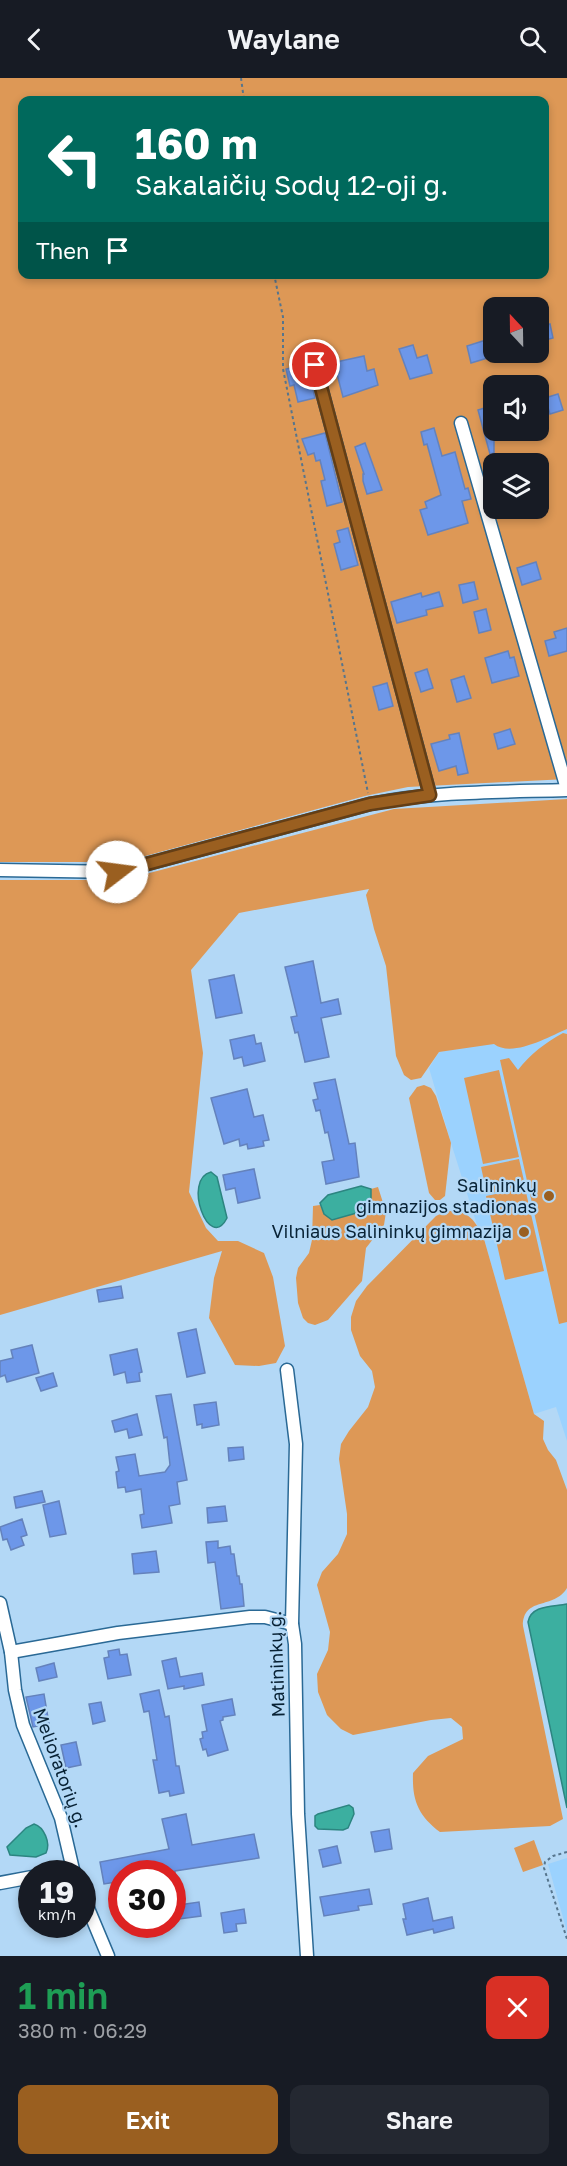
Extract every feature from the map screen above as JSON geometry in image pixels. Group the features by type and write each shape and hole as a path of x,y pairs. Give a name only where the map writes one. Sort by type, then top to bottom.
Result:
{"street":[{"path":"315,365 430,795"},
{"path":"0,870 117,872 370,804 430,795 567,789 461,423"},
{"name":"Matininkų g.","path":"287,1370 296,1444 292,1624 296,1644 298,1814 307,1956"},
{"name":"Melioratorių g.","path":"0,1603 23,1725 61,1818 70,1860"},
{"path":"11,1652 118,1633 250,1617 265,1617 292,1624"},
{"path":"0,1882 18,1879"},
{"path":"96,1927 108,1956"}],"path":[{"path":"241,78 243,96"},
{"path":"275,279 283,317 283,369 370,804"},
{"path":"567,1852 545,1862 544,1868 567,1939"}],"shaded area":[{"path":"0,78 567,78 567,779 408,787 365,796 138,858 87,862 0,862"},
{"path":"567,799 567,1029 550,1037 520,1048 502,1048 494,1044 439,1052 421,1078 411,1080 404,1075 396,1056 386,966 366,895 369,889 239,913 191,970 203,1053 189,1192 206,1228 218,1241 238,1241 264,1253 273,1277 285,1346 276,1363 259,1366 235,1365 209,1318 214,1278 222,1251 0,1315 0,880 106,880 138,876 394,809"},
{"name":"Vilniaus Salininkų gimnazija","path":"567,1029 567,1441 556,1407 534,1414 484,1239 477,1225 429,1068 439,1052 494,1043 529,1045"},
{"name":"Salininkų gimnazijos stadionas","path":"563,1033 567,1034 567,1322 559,1324 500,1060 509,1058 518,1070 538,1049"},
{"path":"499,1070 519,1157 483,1164 464,1078"},
{"path":"424,1085 431,1088 436,1096 451,1143 445,1196 440,1200 435,1200 429,1193 409,1098 417,1087"},
{"path":"519,1159 525,1185 487,1194 481,1167"},
{"path":"211,1172 217,1177 227,1218 220,1226 213,1227 206,1221 201,1211 199,1199 199,1187 203,1177"},
{"path":"361,1186 371,1189 371,1202 367,1210 332,1220 324,1214 320,1203 328,1195"},
{"path":"378,1187 386,1212 384,1225 366,1248 362,1281 328,1320 315,1325 308,1323 303,1318 298,1303 296,1278 298,1268 309,1253 312,1240 313,1206 320,1205 324,1214 371,1202 371,1189"},
{"path":"525,1188 544,1271 505,1280 486,1196"},
{"path":"446,1211 466,1214 478,1226 484,1239 534,1414 544,1421 543,1439 556,1460 567,1490 567,1588 555,1599 528,1610 523,1626 563,1819 550,1826 440,1832 426,1819 418,1806 415,1799 413,1773 428,1756 463,1739 462,1727 451,1718 353,1735 341,1729 327,1715 318,1692 317,1674 328,1650 330,1632 317,1585 322,1572 338,1554 347,1534 347,1514 339,1459 341,1444 368,1407 375,1387 372,1371 360,1356 351,1330 351,1317 356,1301 367,1286 436,1216"},
{"path":"567,1604 567,1808 528,1622 533,1612"},
{"path":"349,1805 353,1808 354,1814 348,1828 343,1830 318,1829 315,1826 315,1816 318,1814"},
{"path":"34,1824 41,1828 46,1836 48,1845 46,1853 36,1857 10,1855 7,1847 26,1828"},
{"path":"534,1840 543,1865 523,1872 514,1848"},
{"path":"567,1858 567,1932 548,1864"}],"building":[{"path":"549,324 553,338 549,339"},
{"path":"483,341 483,359 471,363 467,346"},
{"path":"413,345 417,358 427,355 432,373 410,379 399,349"},
{"path":"364,356 367,371 374,369 378,385 343,397 336,362"},
{"path":"307,364 315,398 298,402 294,385 290,386 286,369"},
{"path":"558,394 563,410 550,414 549,397"},
{"path":"483,408 483,428 478,410"},
{"path":"434,428 442,456 455,452 465,489 468,488 471,499 462,501 468,523 428,535 420,510 427,508 425,502 441,495 427,444 424,445 421,432"},
{"path":"325,433 342,502 327,506 321,481 325,480 320,460 316,461 314,453 308,455 302,439"},
{"path":"486,441 494,441 494,453 490,453"},
{"path":"365,443 382,490 367,494 363,481 364,474 355,447"},
{"path":"348,528 358,565 341,570 334,544 340,542 337,531"},
{"path":"536,562 541,579 522,585 517,568"},
{"path":"474,582 478,599 463,603 459,585"},
{"path":"439,592 443,606 426,610 427,615 397,623 391,602 421,593 422,597"},
{"path":"486,609 491,630 479,633 474,612"},
{"path":"567,628 567,651 549,656 545,641 556,638 554,632"},
{"path":"508,651 510,658 514,657 519,676 492,683 485,658"},
{"path":"427,669 433,688 421,692 415,673"},
{"path":"464,676 471,698 457,702 451,680"},
{"path":"387,683 393,706 379,710 373,687"},
{"path":"510,729 515,744 498,749 494,734"},
{"path":"459,733 468,773 458,775 456,766 439,771 431,744 450,739 449,735"},
{"path":"313,961 321,1003 338,999 341,1014 321,1018 329,1057 305,1062 298,1032 295,1033 291,1017 297,1016 285,967"},
{"path":"234,975 242,1013 216,1018 209,980"},
{"path":"254,1035 256,1044 261,1043 265,1061 244,1066 242,1057 234,1059 230,1040"},
{"path":"335,1079 349,1144 355,1143 359,1177 326,1184 322,1162 334,1160 328,1132 325,1133 320,1110 316,1111 313,1100 318,1099 314,1083"},
{"path":"247,1089 254,1117 263,1115 269,1140 263,1141 264,1146 248,1149 247,1144 240,1146 239,1139 224,1144 211,1098"},
{"path":"254,1169 260,1198 238,1203 235,1188 226,1190 223,1175"},
{"path":"121,1286 123,1298 99,1302 97,1290"},
{"path":"196,1329 205,1373 187,1377 178,1333"},
{"path":"32,1345 39,1373 7,1382 5,1375 0,1377 0,1361 13,1358 11,1350"},
{"path":"137,1349 142,1372 139,1373 140,1381 127,1383 125,1372 114,1375 110,1355"},
{"path":"53,1373 57,1386 41,1391 36,1378"},
{"path":"171,1394 187,1480 177,1482 180,1504 169,1506 172,1523 142,1528 140,1515 144,1514 141,1489 126,1492 125,1487 118,1488 116,1472 119,1471 116,1457 135,1454 139,1476 165,1472 170,1465 167,1437 164,1438 156,1396"},
{"path":"216,1402 219,1425 202,1428 202,1424 197,1425 194,1405"},
{"path":"137,1414 142,1435 129,1438 127,1429 115,1432 112,1421"},
{"path":"243,1447 244,1459 229,1461 228,1448"},
{"path":"42,1491 45,1502 16,1508 14,1497"},
{"path":"59,1501 66,1534 50,1537 43,1505"},
{"path":"225,1506 227,1521 208,1523 207,1508"},
{"path":"22,1519 27,1535 21,1537 24,1545 11,1550 7,1539 3,1540 0,1527"},
{"path":"218,1541 218,1548 230,1546 231,1554 234,1554 237,1576 242,1584 244,1606 221,1609 215,1562 208,1563 206,1542"},
{"path":"156,1551 159,1572 134,1574 132,1554"},
{"path":"119,1649 120,1655 127,1654 131,1675 108,1679 104,1658 109,1657 108,1651"},
{"path":"176,1658 180,1677 202,1673 204,1685 168,1689 162,1661"},
{"path":"54,1663 57,1677 39,1681 36,1668"},
{"path":"159,1690 165,1717 169,1716 176,1766 179,1766 184,1793 170,1796 169,1791 159,1793 153,1760 157,1760 149,1711 144,1712 140,1694"},
{"path":"44,1694 49,1724 33,1727 26,1697"},
{"path":"232,1699 235,1715 223,1717 220,1721 228,1750 208,1756 206,1749 203,1750 200,1739 203,1738 202,1732 207,1731 202,1705"},
{"path":"101,1702 105,1721 93,1724 89,1704"},
{"path":"76,1742 81,1765 66,1768 61,1745"},
{"path":"186,1814 192,1845 254,1834 259,1858 186,1869 186,1860 111,1860 169,1849 162,1819"},
{"path":"389,1829 392,1849 375,1852 371,1832"},
{"path":"337,1846 341,1863 323,1867 319,1850"},
{"path":"108,1860 108,1883 104,1884 100,1862"},
{"path":"369,1889 372,1904 358,1906 359,1910 324,1916 320,1897"},
{"path":"428,1898 433,1921 452,1917 454,1928 434,1933 433,1929 407,1935 403,1919 406,1919 403,1904"},
{"path":"199,1902 201,1916 186,1918 186,1904"},
{"path":"244,1909 246,1923 236,1924 237,1931 224,1933 221,1913"}],"place":[{"name":"Salininkų gimnazijos stadionas","path":"549,1196"},
{"name":"Vilniaus Salininkų gimnazija","path":"524,1232"}],"route":[{"path":"117,872 370,804 430,795 315,365"}]}
